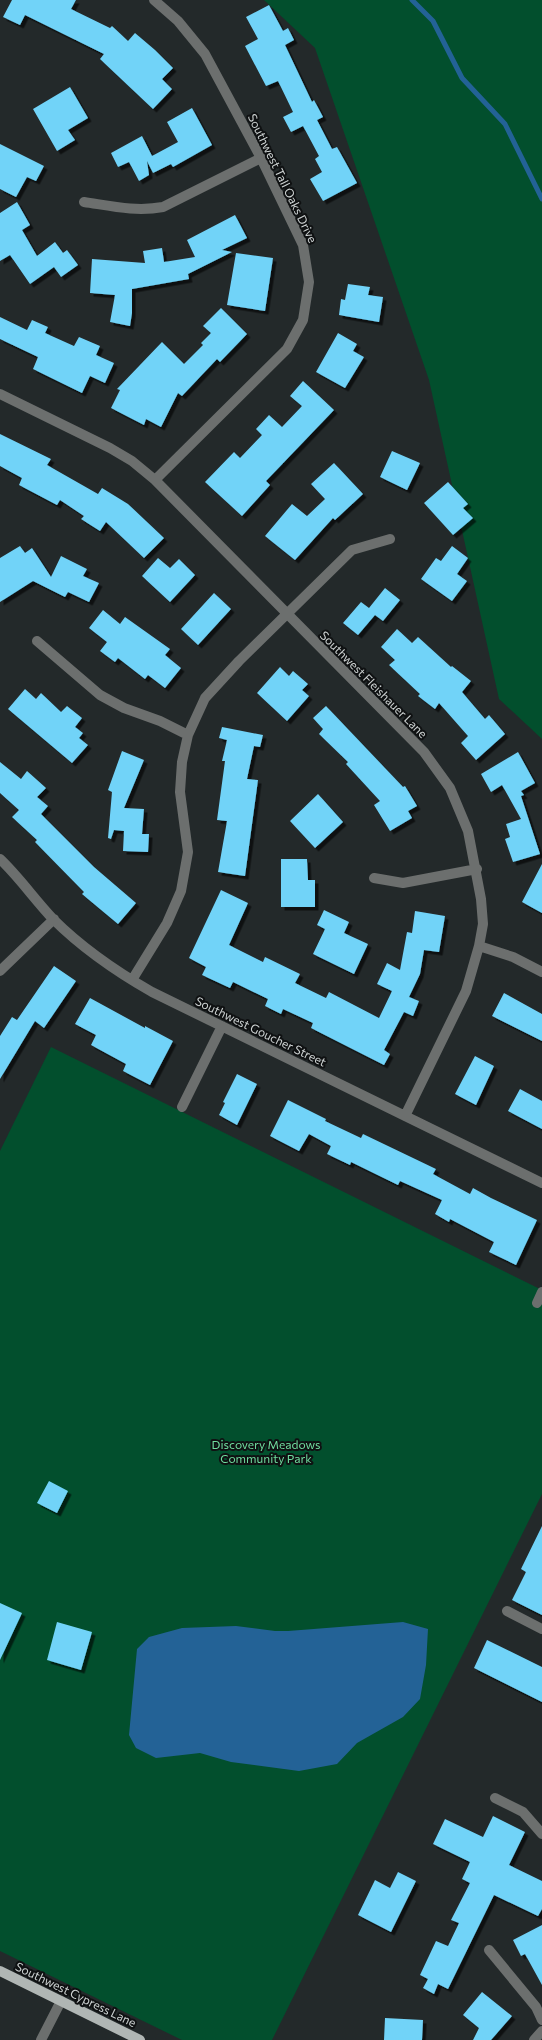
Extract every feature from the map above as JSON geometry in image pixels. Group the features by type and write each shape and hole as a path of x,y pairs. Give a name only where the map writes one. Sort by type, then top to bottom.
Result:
{"main road":[{"name":"Southwest Cypress Lane","path":"0,1971 140,2040"}],"street":[{"name":"Southwest Tall Oaks Drive","path":"154,0 178,21 205,54 261,158 303,244 309,282 303,320 287,349 155,480"},
{"path":"84,202 128,209 148,210 163,207 261,158"},
{"name":"Southwest Fleishauer Lane","path":"0,394 110,448 132,461 155,480 424,752 450,788 468,831 482,899 483,924 479,946 466,992 405,1116"},
{"path":"132,980 167,923 181,891 188,852 180,792 182,762 188,735 205,698 286,614 352,550 390,538"},
{"path":"37,641 100,695 124,708 160,721 188,735"},
{"name":"Southwest Goucher Street","path":"0,859 54,919 96,955 132,980 222,1026 542,1183"},
{"path":"374,878 403,883 477,869"},
{"path":"0,971 54,919"},
{"path":"479,946 513,957 542,972"},
{"path":"182,1106 222,1026"},
{"path":"537,1303 542,1292"},
{"path":"507,1611 542,1628"},
{"path":"495,1798 523,1812 542,1834"},
{"path":"489,1950 536,2007 542,2020"},
{"path":"40,2040 61,2001"},
{"path":"534,2040 542,2031"}],"green space":[{"path":"264,0 542,0 542,739 499,699 429,380 315,48"},
{"name":"Discovery Meadows Community Park","path":"51,1047 542,1290 542,1494 272,2040 182,2040 0,1951 0,1151"}],"water":[{"path":"403,1622 428,1629 426,1665 420,1699 403,1717 357,1743 337,1764 299,1771 231,1762 200,1753 156,1758 136,1748 129,1735 137,1649 149,1637 182,1628 236,1626 275,1631 288,1631"}],"building":[{"path":"12,0 76,0 71,9 110,28 112,26 128,41 135,33 155,50 173,68 162,79 172,89 153,109 100,59 104,54 25,15 20,25 3,17"},
{"path":"269,5 283,31 288,28 294,40 285,45 312,102 314,100 323,117 317,120 332,149 337,147 357,183 323,201 310,179 322,172 315,159 319,156 303,126 291,132 283,117 293,112 278,81 266,86 245,46 258,39 246,17"},
{"path":"70,87 88,118 68,130 75,140 57,151 33,109"},
{"path":"192,108 212,145 173,167 171,164 153,173 147,161 149,175 139,181 129,162 118,167 111,153 142,136 152,156 178,142 167,122"},
{"path":"0,144 44,166 36,181 27,177 16,197 0,189"},
{"path":"17,202 30,225 22,230 37,256 55,242 63,253 67,250 78,265 61,277 54,267 30,284 10,255 0,261 0,213"},
{"path":"235,215 247,238 222,250 232,252 188,274 189,279 132,289 132,313 130,326 110,322 115,295 90,293 92,259 145,263 143,251 162,248 164,262 195,257 187,240"},
{"path":"236,253 273,258 265,311 227,305"},
{"path":"348,284 370,287 368,295 383,297 379,322 339,315 341,299 345,300"},
{"path":"221,308 247,334 220,362 217,359 182,396 178,393 161,427 146,419 144,425 111,408 120,390 117,389 162,342 184,364 203,345 201,343 211,333 203,326"},
{"path":"0,317 27,330 32,320 48,327 45,333 74,346 79,337 100,346 96,355 114,363 105,383 90,376 82,393 33,369 38,357 0,339"},
{"path":"338,333 357,344 353,351 364,357 345,388 316,372"},
{"path":"303,381 334,410 266,481 270,485 242,516 205,482 234,452 240,458 262,435 256,429 269,415 282,427 302,406 290,396"},
{"path":"0,434 51,459 47,465 98,494 102,488 128,504 164,538 144,558 106,522 100,531 81,519 84,516 60,500 57,505 19,485 22,478 0,466"},
{"path":"392,451 420,463 407,490 380,477"},
{"path":"334,463 363,494 335,520 333,518 295,560 265,536 292,504 307,516 325,499 311,484"},
{"path":"448,482 468,504 463,508 473,518 453,535 424,503"},
{"path":"20,546 25,553 32,548 51,577 61,556 87,569 83,576 99,583 89,602 68,592 65,597 33,581 0,602 0,558"},
{"path":"452,546 468,558 457,574 467,581 452,601 421,579 436,558 441,561"},
{"path":"158,558 170,568 179,559 195,575 170,602 142,576"},
{"path":"385,588 400,600 383,621 375,615 358,635 343,623 361,602 369,608"},
{"path":"214,593 231,609 198,645 181,629"},
{"path":"103,610 120,624 125,617 170,649 165,655 181,668 165,688 148,675 145,679 118,658 115,662 100,651 107,642 89,628"},
{"path":"397,629 412,643 418,637 451,667 452,666 471,681 462,692 485,719 489,715 505,734 476,760 461,743 468,736 439,703 435,709 418,696 420,694 389,665 395,660 381,647"},
{"path":"280,667 289,676 293,671 308,684 302,690 309,696 287,721 257,693"},
{"path":"25,689 36,699 41,693 61,712 67,706 82,718 75,727 83,733 79,738 88,745 72,763 8,709"},
{"path":"326,706 403,787 405,786 417,806 408,811 412,818 390,831 374,805 380,801 346,764 348,762 319,734 323,729 313,718"},
{"path":"222,727 263,735 260,747 254,746 247,779 258,780 245,876 218,872 227,821 217,820 225,761 222,761 227,740 219,738"},
{"path":"122,751 144,760 124,808 144,809 142,834 149,834 148,852 123,851 124,831 114,830 111,839 108,838 112,792 108,790"},
{"path":"518,752 535,783 521,791 524,795 521,796 540,854 513,862 505,839 510,837 506,824 521,819 502,785 491,792 481,774"},
{"path":"0,762 21,779 27,771 46,788 37,797 48,806 41,814 94,867 136,903 118,924 82,894 84,892 35,842 37,840 12,817 19,810 0,793"},
{"path":"318,794 343,822 315,848 290,821"},
{"path":"281,859 307,859 308,880 315,880 315,907 281,907"},
{"path":"542,864 542,913 522,902"},
{"path":"221,890 248,903 229,945 263,962 265,957 300,974 295,983 326,998 329,992 379,1018 392,991 377,984 387,963 400,970 407,932 412,933 415,911 445,916 439,952 424,950 420,974 409,997 419,1001 413,1016 404,1012 384,1050 390,1054 384,1065 311,1028 313,1023 283,1009 281,1014 265,1006 268,999 233,982 230,988 202,975 206,967 189,958"},
{"path":"324,910 349,922 344,933 368,944 354,974 313,954 325,929 317,925"},
{"path":"54,966 76,981 44,1028 35,1021 0,1079 0,1036 12,1017 17,1020"},
{"path":"504,993 542,1014 542,1041 492,1016"},
{"path":"90,998 145,1028 145,1026 173,1041 150,1085 123,1071 126,1064 91,1045 96,1035 75,1024"},
{"path":"475,1056 494,1066 476,1105 455,1094"},
{"path":"237,1074 257,1084 237,1125 219,1115 225,1103 223,1102"},
{"path":"520,1089 542,1101 542,1129 508,1111"},
{"path":"288,1100 326,1119 325,1121 361,1138 363,1134 436,1169 433,1174 470,1194 473,1188 537,1220 516,1265 489,1252 494,1242 450,1219 449,1222 435,1214 442,1200 400,1181 398,1185 351,1162 350,1165 327,1154 331,1146 309,1134 299,1151 270,1136"},
{"path":"49,1481 68,1491 57,1513 37,1503"},
{"path":"542,1526 542,1615 512,1600 526,1572 521,1569"},
{"path":"0,1603 22,1613 0,1660"},
{"path":"57,1622 92,1632 81,1670 47,1660"},
{"path":"487,1640 542,1667 542,1702 474,1668"},
{"path":"493,1816 525,1832 509,1865 542,1881 542,1909 538,1916 494,1895 448,1989 438,1984 434,1994 423,1988 428,1979 420,1975 436,1941 448,1946 459,1923 451,1920 470,1883 462,1879 470,1862 433,1844 445,1819 483,1837"},
{"path":"398,1872 416,1881 391,1932 358,1915 375,1880 390,1888"},
{"path":"542,1925 542,1985 525,1954 521,1956 513,1940"},
{"path":"482,1992 512,2016 491,2040 473,2040 479,2028 463,2015"},
{"path":"385,2018 423,2020 422,2040 384,2040"}],"waterway":[{"path":"412,0 433,21 462,78 505,124 542,199"}]}
